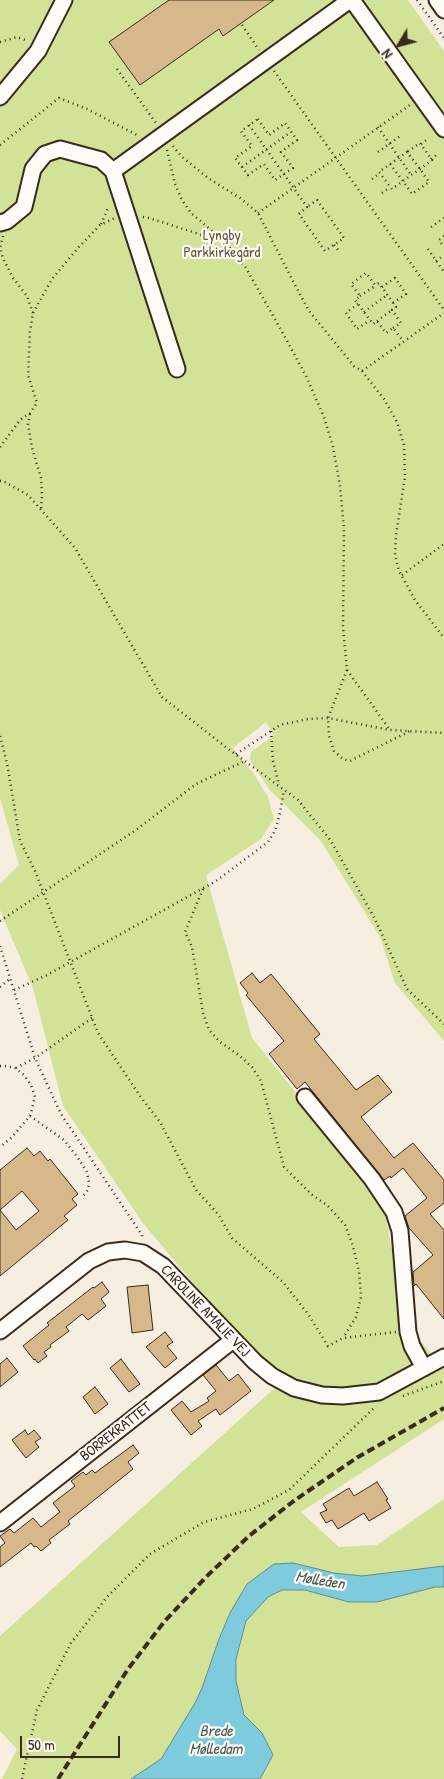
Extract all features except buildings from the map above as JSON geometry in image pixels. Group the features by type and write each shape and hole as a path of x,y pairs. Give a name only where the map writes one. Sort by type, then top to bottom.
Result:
{"street":[{"path":"0,97 41,46 64,0"},
{"path":"113,171 351,0 444,129"},
{"path":"437,0 444,10"},
{"path":"3,222 24,207 33,169 45,154 60,149 74,151 101,160 113,171 177,369"},
{"path":"305,1097 372,1179 394,1212 400,1231 408,1330 412,1346 424,1368"},
{"path":"0,1331 89,1261 108,1252 125,1250 143,1253"},
{"name":"CAROLINE AMALIE VEJ","path":"143,1253 162,1266 233,1340 272,1376 294,1388 322,1395 343,1396 379,1392 444,1356"},
{"name":"BORREKRATTET","path":"0,1523 233,1340"}],"path":[{"path":"417,0 444,38"},
{"path":"242,25 444,311 362,371"},
{"path":"0,42 18,37 41,46"},
{"path":"117,69 157,138 182,200 192,213 225,242 246,268 298,361 324,417 340,486 344,529 343,628 347,670 328,718 329,736 334,751 343,759 350,760 410,731"},
{"path":"258,213 421,97"},
{"path":"0,145 59,98 157,138 208,178 240,198 258,213 294,286 309,311 354,366 362,371 384,399 397,422 404,445 405,477 396,535 395,555 402,575 415,600 444,638"},
{"path":"258,119 269,135 285,123 291,132 297,140 281,152 293,168 276,180 264,164 248,176 235,158 252,146 240,131 258,119"},
{"path":"249,125 308,207"},
{"path":"378,127 411,175"},
{"path":"242,167 291,132"},
{"path":"378,152 400,136"},
{"path":"372,179 390,164 428,139"},
{"path":"420,144 431,159"},
{"path":"390,164 412,194 429,182 407,152"},
{"path":"382,193 390,187 392,189 439,153"},
{"path":"380,173 390,187"},
{"path":"317,200 344,238 326,251 298,214 308,207 317,200"},
{"path":"0,447 20,420 30,413 37,403 28,375 33,313 52,279 100,225 112,218 149,218 225,242"},
{"path":"431,227 444,219"},
{"path":"3,222 0,248 3,258 13,278 27,296 33,313"},
{"path":"444,236 439,240 444,247"},
{"path":"334,245 339,251"},
{"path":"428,249 444,272"},
{"path":"436,261 444,255"},
{"path":"360,296 351,284 366,273 375,285"},
{"path":"382,287 395,278 406,294 393,303"},
{"path":"379,282 396,307 373,324 355,300 375,285 379,282"},
{"path":"364,312 388,295"},
{"path":"358,304 346,313 357,329 370,320"},
{"path":"377,321 386,334 401,323 392,310"},
{"path":"393,328 403,342"},
{"path":"30,413 28,424 32,448 41,478 41,510"},
{"path":"0,480 28,495 75,548 162,697 298,800 331,841 375,919 407,989 444,1024"},
{"path":"402,575 444,544"},
{"path":"347,670 390,730"},
{"path":"236,754 280,725 328,718 390,730 444,733"},
{"path":"271,730 273,762 279,786"},
{"path":"0,736 7,763 20,841 44,893 98,1033 110,1053 160,1122 196,1190 218,1214 232,1238 283,1282 308,1314 328,1346 342,1338 408,1330"},
{"path":"0,921 136,830 196,784 245,761"},
{"path":"14,990 71,963 216,881 268,842 275,830 284,790"},
{"path":"203,889 186,932 192,946 203,1013 209,1030 220,1042 252,1067 261,1081 284,1167 311,1194 328,1206 345,1225 352,1243 359,1271 361,1297 356,1316 342,1338"},
{"path":"0,946 35,1058 61,1114 142,1235 143,1253"},
{"path":"0,987 11,978"},
{"path":"15,1068 35,1058 92,1018"},
{"path":"0,1066 15,1068 31,1086 35,1097 30,1116 11,1138 0,1146"},
{"path":"30,1116 64,1140 87,1172 88,1190 82,1197"},
{"path":"401,1397 444,1381"},
{"path":"22,1779 37,1710 71,1643 108,1597 150,1554 204,1522 253,1509 289,1490 375,1407 384,1404"}],"green space":[{"name":"Lyngby Parkkirkegård","path":"0,0 408,0 444,51 444,1041 395,983 380,937 321,841 269,789 250,760 251,752 274,735 266,722 233,748 252,771 268,797 274,819 261,839 206,875 252,1038 383,1201 405,1322 444,1369 444,1419 301,1512 339,1547 377,1545 444,1499 444,1779 260,1779 273,1755 262,1733 244,1715 239,1691 195,1703 161,1759 131,1779 2,1779 17,1749 0,1731 0,1636 278,1385 143,1223 63,1106 33,988 0,910 0,884 19,865 0,798"}],"water":[{"path":"293,1563 334,1573 362,1576 444,1566 444,1587 435,1587 377,1602 349,1602 305,1590 282,1590 268,1597 246,1621 236,1659 236,1681 244,1715 262,1733 273,1755 260,1779 131,1779 161,1759 195,1703 230,1613 247,1584 274,1564"}],"railway":[{"path":"58,1779 128,1669 164,1622 206,1577 249,1536 295,1500 358,1457 444,1408"}],"water label":[{"name":"Mølleåen","path":"320,1581"},
{"name":"Brede Mølledam","path":"216,1741"}]}
